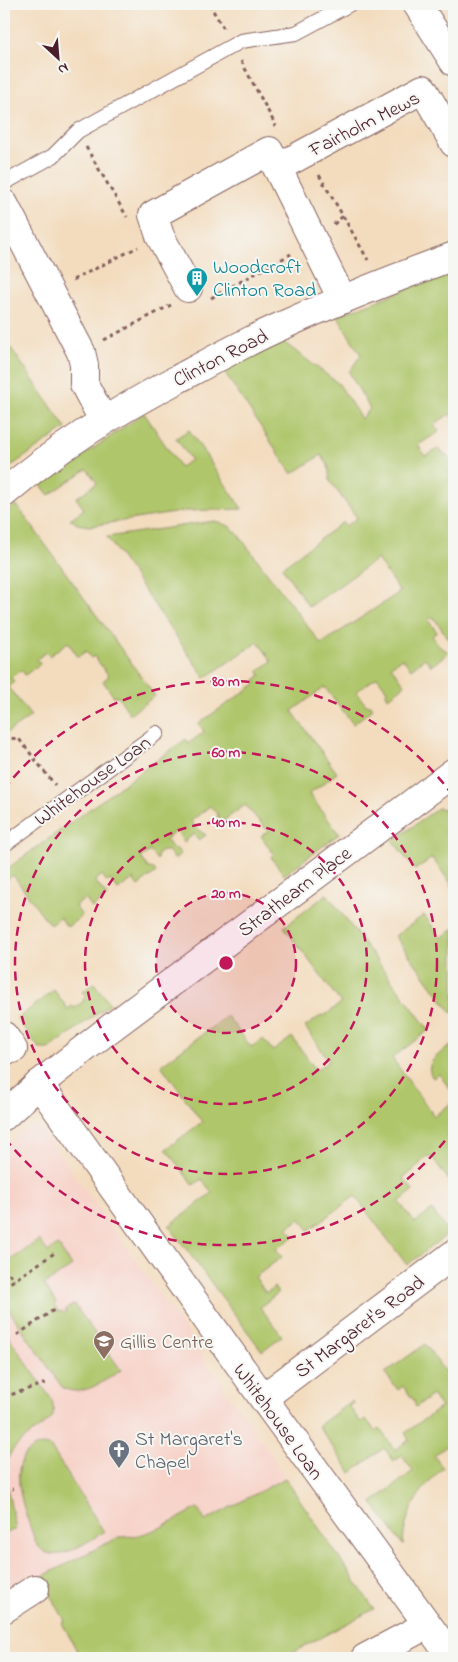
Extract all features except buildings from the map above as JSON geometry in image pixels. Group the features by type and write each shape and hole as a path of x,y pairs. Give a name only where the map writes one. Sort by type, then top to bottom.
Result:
{"street":[{"path":"417,4 454,62"},
{"name":"Fairholm Mews","path":"292,160 424,89 454,143"},
{"path":"188,288 156,225 269,151 292,160 314,241 342,299"},
{"path":"4,204 81,352 84,365 84,384 103,420"},
{"name":"Clinton Road","path":"4,493 103,420 222,355 284,324 342,299 454,256"},
{"name":"Strathearn Place","path":"4,1116 39,1084 108,1030 452,778"},
{"name":"Whitehouse Loan","path":"39,1084 263,1398 452,1658"},
{"name":"St Margaret's Road","path":"263,1398 454,1254"},
{"path":"4,1609 34,1589"},
{"path":"365,1658 427,1625"}],"lane":[{"path":"4,183 53,156 78,131 241,40 296,33 350,4"},
{"name":"Whitehouse Loan","path":"4,846 65,799 157,733"}],"path":[{"path":"209,4 292,160 343,216 368,260"},
{"path":"78,131 90,155 132,225 156,225"},
{"path":"81,352 183,299 179,293 197,283 210,298 314,241 343,216"},
{"path":"50,292 156,225"},
{"path":"4,740 9,738 19,739 65,799"},
{"path":"4,1287 56,1252"},
{"path":"4,1267 14,1280"},
{"path":"16,1335 54,1310"},
{"path":"4,1396 49,1382"},
{"path":"4,1490 13,1489"}],"shaded area":[{"name":"Gillis Centre","path":"35,1127 42,1130 184,1328 214,1374 216,1373 224,1386 222,1387 251,1424 277,1462 276,1465 285,1478 75,1590 34,1574 4,1588 4,1148 26,1128"}],"green space":[{"path":"454,271 454,420 450,414 434,424 439,432 418,445 425,456 438,449 454,462 454,646 433,617 428,620 437,632 432,636 442,649 448,653 431,666 425,658 411,669 402,658 391,666 405,685 388,698 387,690 377,677 356,692 366,705 371,705 373,709 353,724 325,687 292,711 337,773 309,794 339,834 284,875 271,857 274,854 261,836 268,831 245,805 219,824 217,822 218,815 210,806 191,821 198,830 206,835 199,840 194,834 184,842 176,831 166,839 173,849 177,849 181,854 174,859 169,851 162,851 158,854 157,860 150,851 141,857 148,868 154,869 156,872 138,886 133,879 118,890 110,880 107,882 102,875 95,881 107,896 92,908 85,899 75,906 82,916 67,927 60,917 50,925 13,875 4,882 4,871 186,739 189,743 204,732 199,723 257,683 255,680 261,675 258,671 272,661 258,642 205,678 107,537 215,521 229,526 237,533 321,644 400,592 377,559 309,607 282,567 343,522 346,526 357,518 330,481 328,465 321,455 292,474 223,370 282,341 339,384 361,419 370,409 349,372 361,355 337,316"},
{"path":"4,338 66,428 4,471"},
{"path":"144,413 180,467 191,460 176,438 189,430 242,509 187,511 90,526 77,524 70,519 84,509 76,498 97,483 87,469 49,495 41,485"},
{"path":"16,504 155,696 130,714 117,695 114,697 103,681 109,676 94,656 91,658 86,651 78,657 68,642 49,656 46,652 37,659 40,664 25,675 22,670 11,677 14,682 8,687 31,716 4,735 4,515"},
{"path":"438,808 449,813 454,824 454,888 432,858 415,870 393,841"},
{"path":"327,894 429,1030 392,1058 434,1116 454,1101 454,1129 448,1134 454,1143 454,1185 432,1157 427,1158 403,1177 413,1191 399,1202 415,1223 432,1210 449,1233 407,1265 355,1196 309,1230 300,1219 287,1228 294,1236 276,1249 282,1257 255,1277 266,1293 274,1287 278,1293 260,1307 282,1336 262,1351 169,1226 212,1193 202,1179 193,1185 166,1149 202,1122 161,1065 227,1016 251,1047 263,1039 273,1051 292,1037 316,1070 329,1061 305,1027 341,1003 284,927"},
{"path":"424,915 441,938 454,928 454,1011 452,1013 395,936"},
{"path":"94,983 110,1004 49,1049 40,1049 17,1019 54,990 68,1009 72,1006 74,1008 84,1001 83,999 86,996 82,992"},
{"path":"454,1044 454,1095 439,1074 433,1078 430,1073 430,1067 431,1062 435,1058"},
{"path":"39,1240 48,1252 58,1245 72,1266 44,1285 56,1303 54,1305 59,1312 62,1311 64,1313 66,1312 65,1310 74,1304 121,1370 84,1390 69,1390 62,1387 4,1303 4,1265"},
{"path":"4,1330 52,1400 53,1414 51,1419 19,1443 11,1452 8,1460 7,1479 16,1529 4,1534"},
{"path":"425,1344 449,1378 454,1375 454,1440 434,1456 443,1468 427,1484 415,1502 406,1522 403,1545 372,1503 413,1471 402,1456 394,1461 384,1448 351,1473 318,1426 352,1401 353,1403 349,1406 360,1422 366,1419 375,1431 379,1428 395,1450 409,1440 405,1433 441,1407 432,1395 416,1407 415,1402 403,1386 398,1390 385,1373"},
{"path":"41,1445 50,1446 104,1532 78,1547 60,1554 51,1554 43,1551 36,1543 19,1487 19,1473 22,1461 29,1451"},
{"path":"285,1478 374,1609 282,1658 81,1658 62,1623 65,1621 41,1577 119,1537 151,1532 198,1508 205,1521"}],"place":[{"name":"Woodcroft Clinton Road","path":"197,297"},
{"name":"Gillis Centre","path":"104,1360"},
{"name":"St Margaret's Chapel","path":"119,1469"}]}
